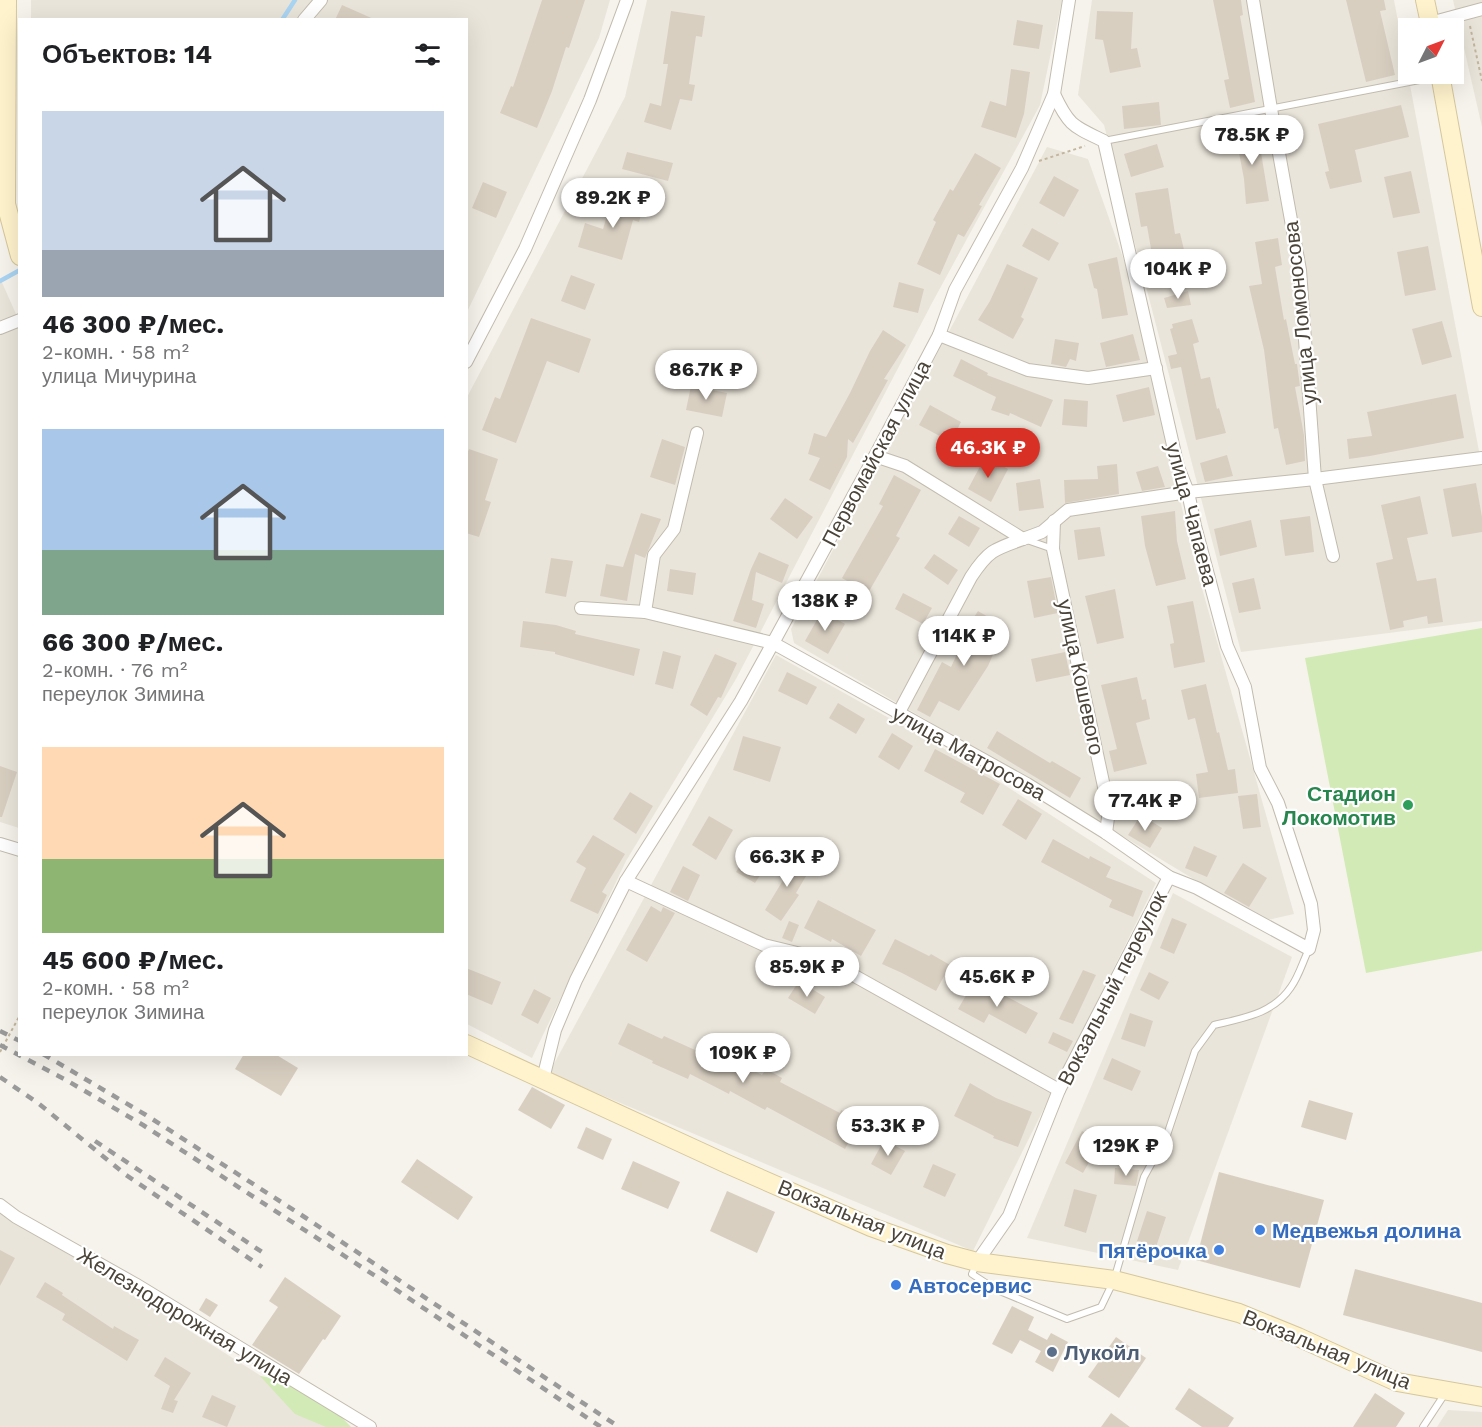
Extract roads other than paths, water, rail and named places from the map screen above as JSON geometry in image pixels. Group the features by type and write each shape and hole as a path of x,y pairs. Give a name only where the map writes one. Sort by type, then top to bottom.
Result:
{"street":[{"path":"7,0 3,204 18,252"},
{"path":"306,18 321,0"},
{"path":"468,358 525,249 590,100 627,0"},
{"name":"Первомайская улица","path":"543,1080 555,1030 576,980 626,881 741,700 773,643 939,335 955,290 1022,168 1054,94 1069,0"},
{"name":"улица Ломоносова","path":"1254,0 1270,109 1300,270 1315,479 1333,556"},
{"path":"1425,0 1428,18"},
{"path":"1453,18 1482,9"},
{"path":"1442,84 1482,307"},
{"path":"1054,94 1065,117 1076,127 1104,141"},
{"name":"улица Чапаева","path":"1104,141 1178,467 1188,492 1227,646 1245,687 1260,768 1278,803 1311,904 1314,930 1309,949"},
{"path":"0,328 18,321"},
{"path":"939,335 1028,370 1088,378 1156,368"},
{"path":"645,612 654,555 674,529 697,433"},
{"path":"875,456 905,466 1023,539"},
{"path":"898,714 984,557 1002,546 1042,532 1068,510 1188,492 1482,458"},
{"name":"улица Кошевого","path":"1054,521 1053,549 1109,810 1106,833"},
{"name":"улица Матросова","path":"580,608 645,612 773,643 1027,784 1106,833 1169,877 1197,888 1309,949"},
{"path":"0,844 18,849"},
{"name":"Вокзальный переулок","path":"977,1262 1009,1215 1059,1090 1169,877"},
{"path":"626,881 764,945 826,960 1059,1090"},
{"name":"Вокзальная улица","path":"468,1045 727,1164 871,1227 947,1254 977,1262 1114,1280 1239,1314 1298,1337 1396,1382 1482,1397"},
{"name":"Железнодорожная улица","path":"0,1205 16,1217 135,1284 370,1427"}],"lane":[{"path":"1104,141 1398,83"},
{"path":"1023,539 1053,549"},
{"path":"977,1262 972,1274 995,1289 1067,1319 1101,1307 1114,1280 1144,1177 1167,1135 1195,1051 1214,1025 1261,1014 1277,1003 1291,987 1309,949"},
{"path":"1423,1427 1446,1392"}],"waterway":[{"path":"283,18 295,0"},
{"path":"0,281 18,271"}],"railway":[{"path":"0,1031 18,1040"},
{"path":"0,1045 18,1055"},
{"path":"21,1056 143,1125 383,1281 601,1427"},
{"path":"46,1056 146,1115 306,1218 619,1427"},
{"path":"0,1077 38,1103 126,1175 262,1267"},
{"path":"95,1141 268,1256"}],"place":[{"name":"Стадион Локомотив","path":"1408,805"},
{"name":"Медвежья долина","path":"1260,1230"},
{"name":"Пятёрочка","path":"1219,1250"},
{"name":"Автосервис","path":"896,1285"},
{"name":"Лукойл","path":"1052,1352"}]}
